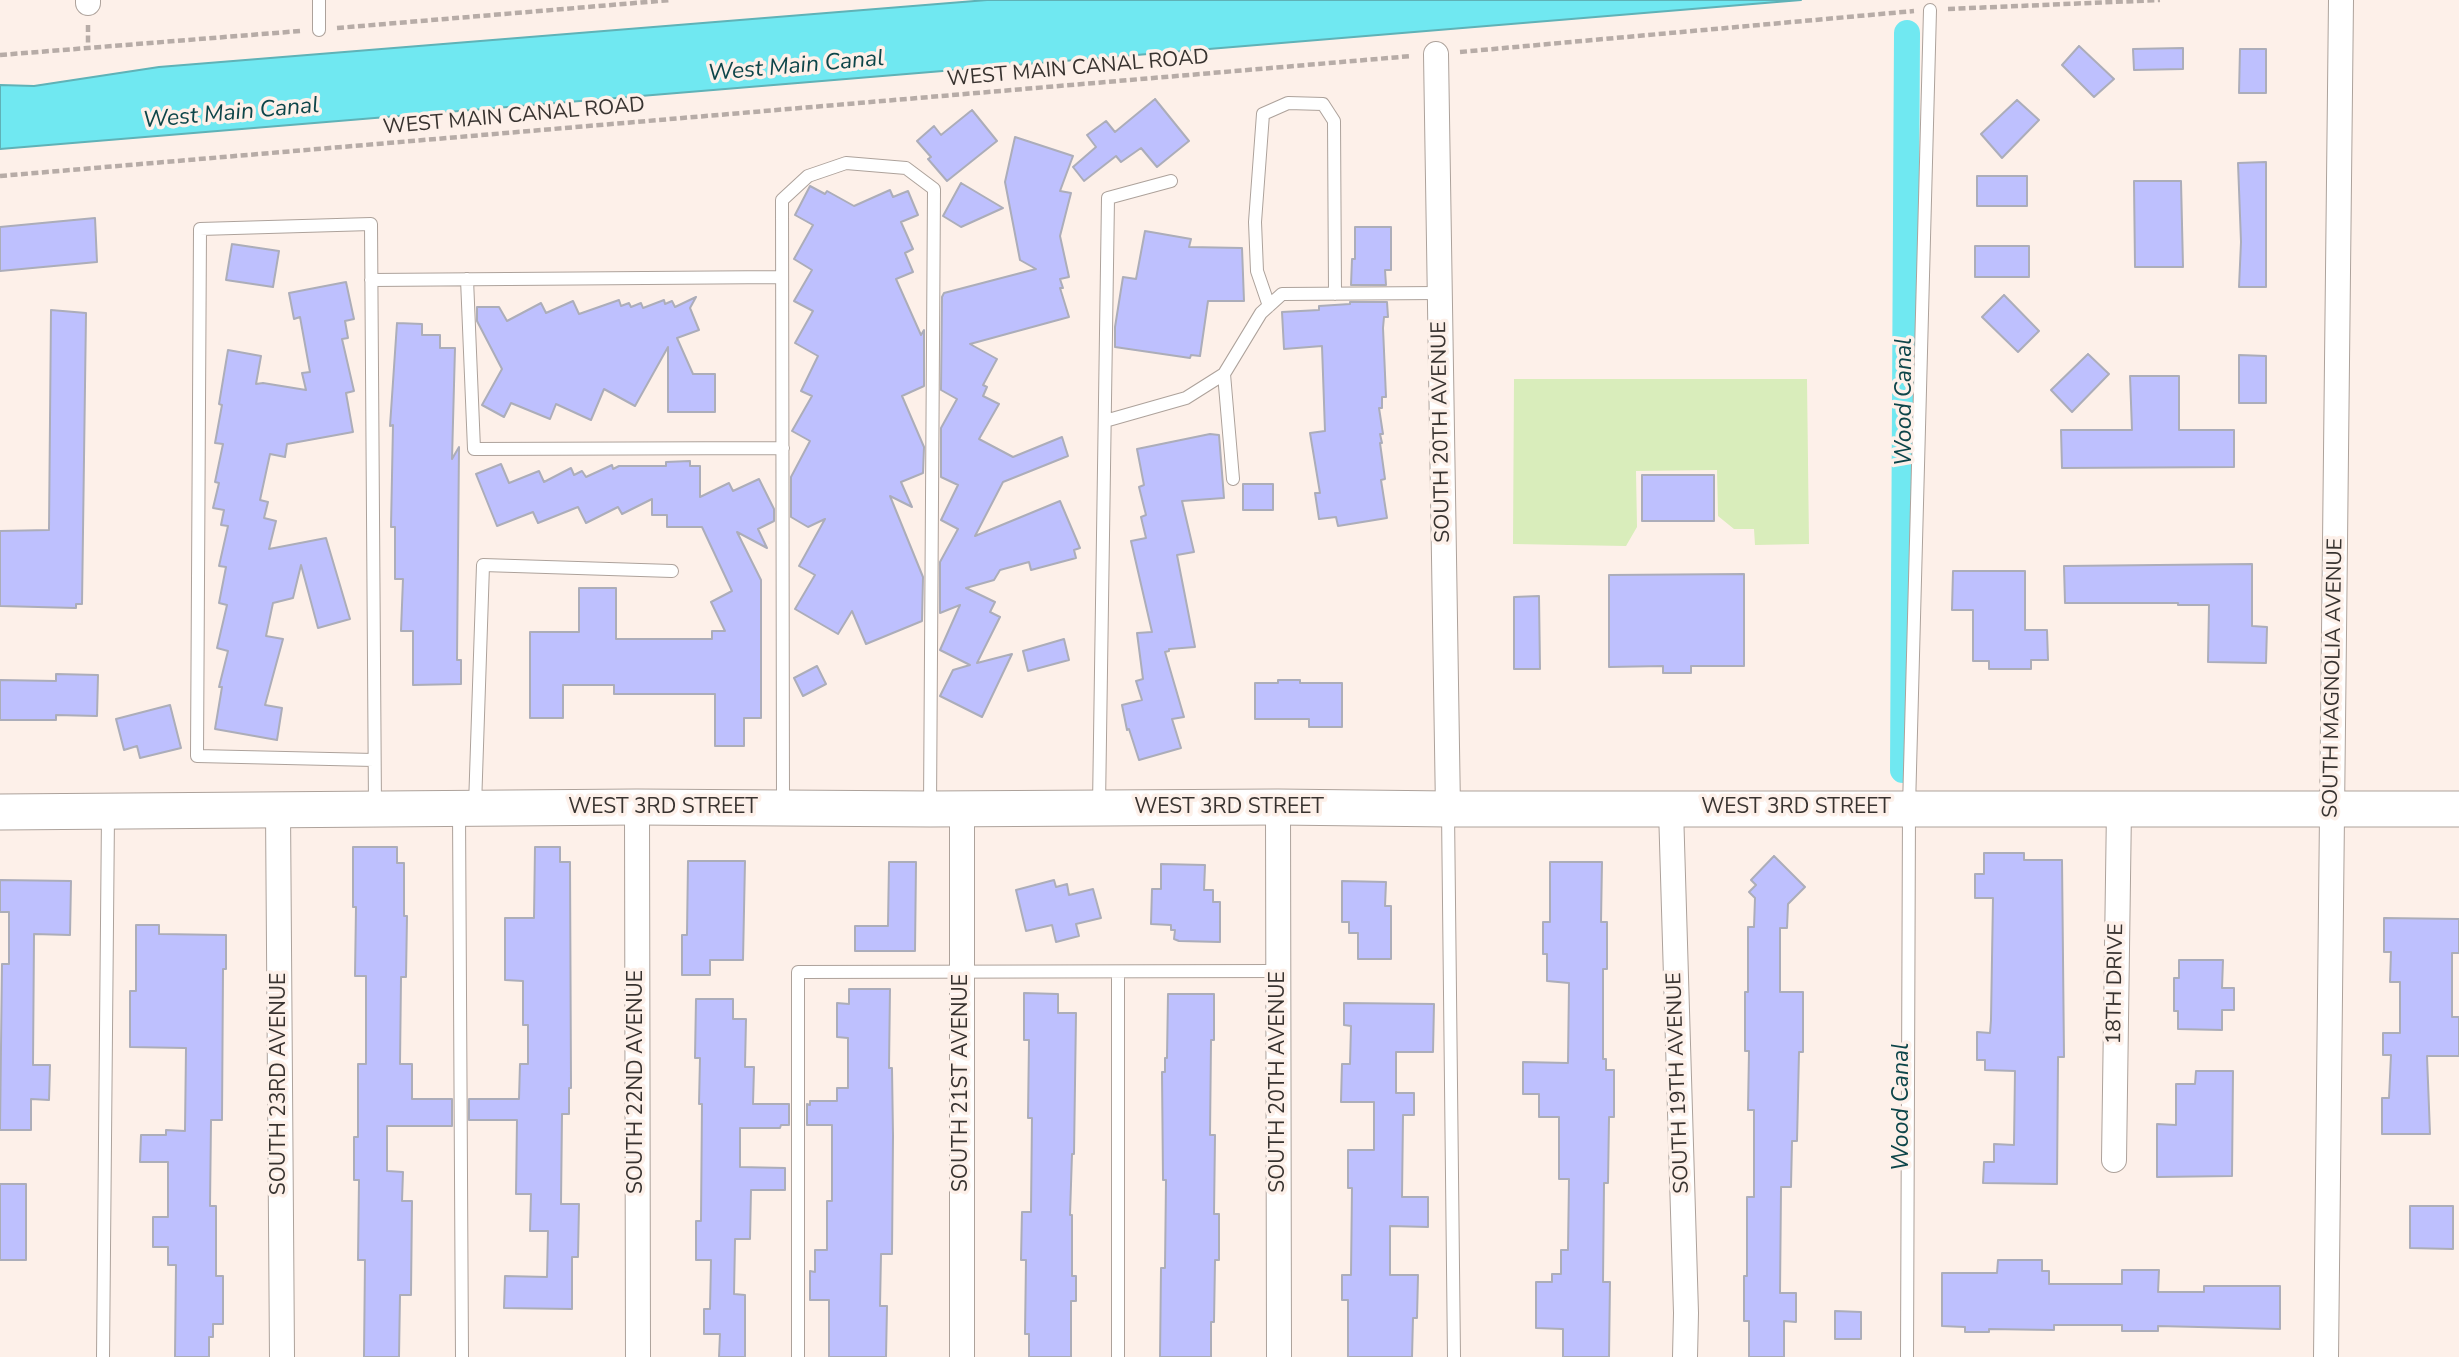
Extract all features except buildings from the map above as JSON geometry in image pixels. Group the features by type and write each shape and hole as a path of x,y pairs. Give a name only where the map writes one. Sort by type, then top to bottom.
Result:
{"street":[{"name":"SOUTH MAGNOLIA AVENUE","path":"2326,1357 2341,0"},
{"name":"SOUTH 20TH AVENUE","path":"1436,54 1448,809"},
{"name":"WEST 3RD STREET","path":"0,812 636,807 2459,809"},
{"name":"SOUTH 22ND AVENUE","path":"636,807 638,1357"},
{"name":"SOUTH 20TH AVENUE","path":"1278,807 1279,1357"},
{"name":"18TH DRIVE","path":"2114,1160 2119,808"},
{"name":"SOUTH 21ST AVENUE","path":"946,809 962,972 962,1357"},
{"name":"SOUTH 19TH AVENUE","path":"1671,809 1686,1312 1685,1357"},
{"name":"SOUTH 23RD AVENUE","path":"278,810 282,1357"}],"lane":[{"path":"319,0 319,30"},
{"path":"1907,1357 1909,807 1930,10"},
{"path":"1269,306 1256,271 1255,222 1263,114 1288,103 1323,104 1334,121 1335,294"},
{"path":"783,808 782,200 808,176 846,163 906,168 934,189 946,809"},
{"path":"1099,808 1108,198 1171,181"},
{"path":"374,760 197,756 200,229 371,224 375,810"},
{"path":"371,280 782,277"},
{"path":"467,279 474,449 783,448"},
{"path":"1105,421 1186,398 1224,374 1261,313 1282,294 1440,293"},
{"path":"1224,374 1233,480"},
{"path":"462,1357 467,810 483,565 672,571"},
{"path":"1448,809 1454,1357"},
{"path":"103,1357 108,810"},
{"path":"799,1357 798,972 1279,971"},
{"path":"1118,972 1118,1357"}],"path":[{"path":"569,0 570,7"},
{"name":"WEST MAIN CANAL ROAD","path":"0,176 1930,10 2160,0"}],"green space":[{"path":"1514,379 1807,379 1809,544 1755,545 1754,529 1734,529 1718,516 1717,470 1636,471 1637,527 1626,546 1513,544"}],"water":[{"name":"West Main Canal","path":"987,0 1801,0 0,149 0,85 34,86 159,67"}],"waterway":[{"name":"Wood Canal","path":"1903,770 1907,33"}]}
